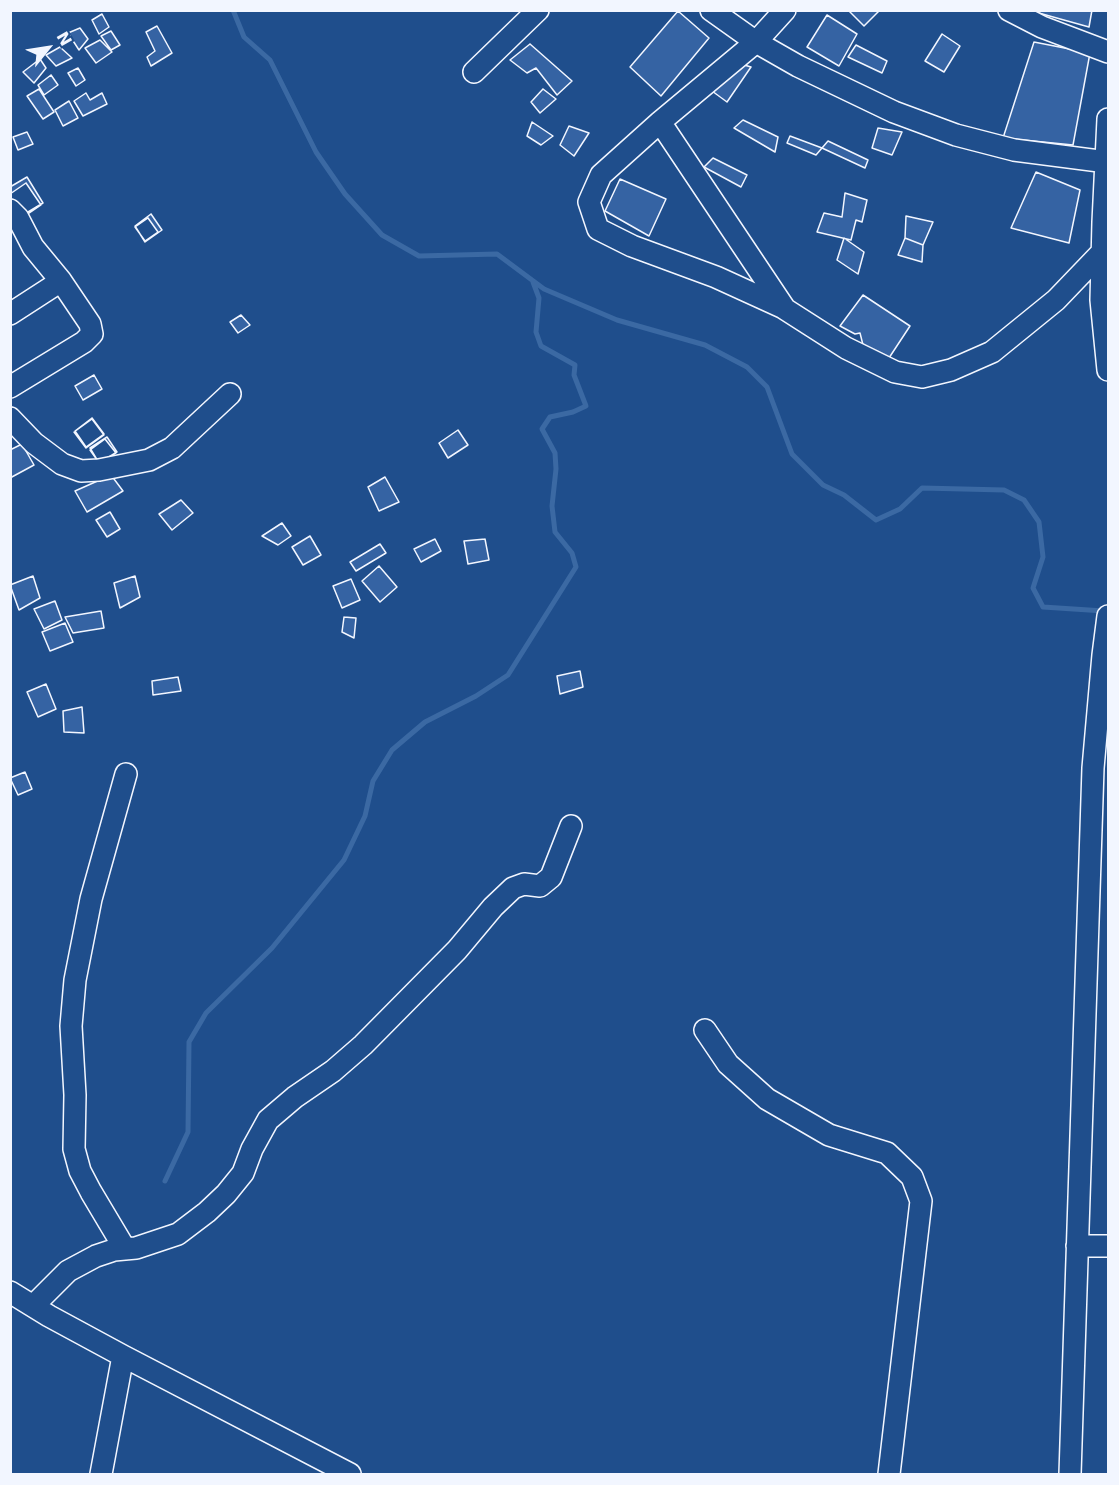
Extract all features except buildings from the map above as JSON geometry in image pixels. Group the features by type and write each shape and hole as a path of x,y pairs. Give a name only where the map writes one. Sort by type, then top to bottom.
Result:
{"street":[{"path":"474,72 538,10"},
{"path":"711,10 756,42 798,66 894,112 956,135 1014,150 1107,162"},
{"path":"785,10 756,42 660,122 601,175 589,202 598,230 632,246 716,277 785,309 846,348 895,372 922,377 951,370 992,352 1056,300 1106,251"},
{"path":"1009,10 1042,27 1108,52"},
{"path":"1108,119 1106,251 1101,300 1108,370"},
{"path":"660,122 785,309"},
{"path":"10,210 18,218 33,247 61,281 90,324 92,334 84,342 10,387"},
{"path":"10,314 61,281"},
{"path":"10,418 34,442 62,464 81,471 99,470 149,460 172,448 230,394"},
{"path":"1070,1474 1093,768 1108,616"},
{"path":"125,1249 90,1192 80,1172 74,1149 75,1095 71,1026 75,981 91,899 126,774"},
{"path":"33,1306 68,1271 96,1256 114,1250 136,1248 178,1234 207,1212 243,1173 252,1149 268,1120 295,1097 333,1071 363,1045 457,950 493,907 513,888 524,884 540,886 551,877 571,826"},
{"path":"705,1030 728,1064 767,1099 829,1135 887,1153 912,1178 921,1201 889,1474"},
{"path":"1077,1246 1108,1246"},
{"path":"10,1292 123,1356 350,1474"},
{"path":"101,1474 123,1356"}],"waterway":[{"path":"233,10 244,37 270,60 316,152 345,194 382,235 419,256 497,254 544,289 617,320 705,345 747,367 767,387 792,454 823,485 844,495 876,520 900,509 922,488 1004,490 1024,500 1039,522 1043,557 1033,588 1043,607 1104,611"},
{"path":"165,1181 188,1132 189,1042 206,1013 272,948 344,860 365,816 373,781 392,750 425,722 476,696 508,675 576,567 572,553 555,532 552,506 556,469 555,453 542,429 550,417 573,412 586,406 574,375 575,365 541,346 536,332 539,298 533,282"}]}
